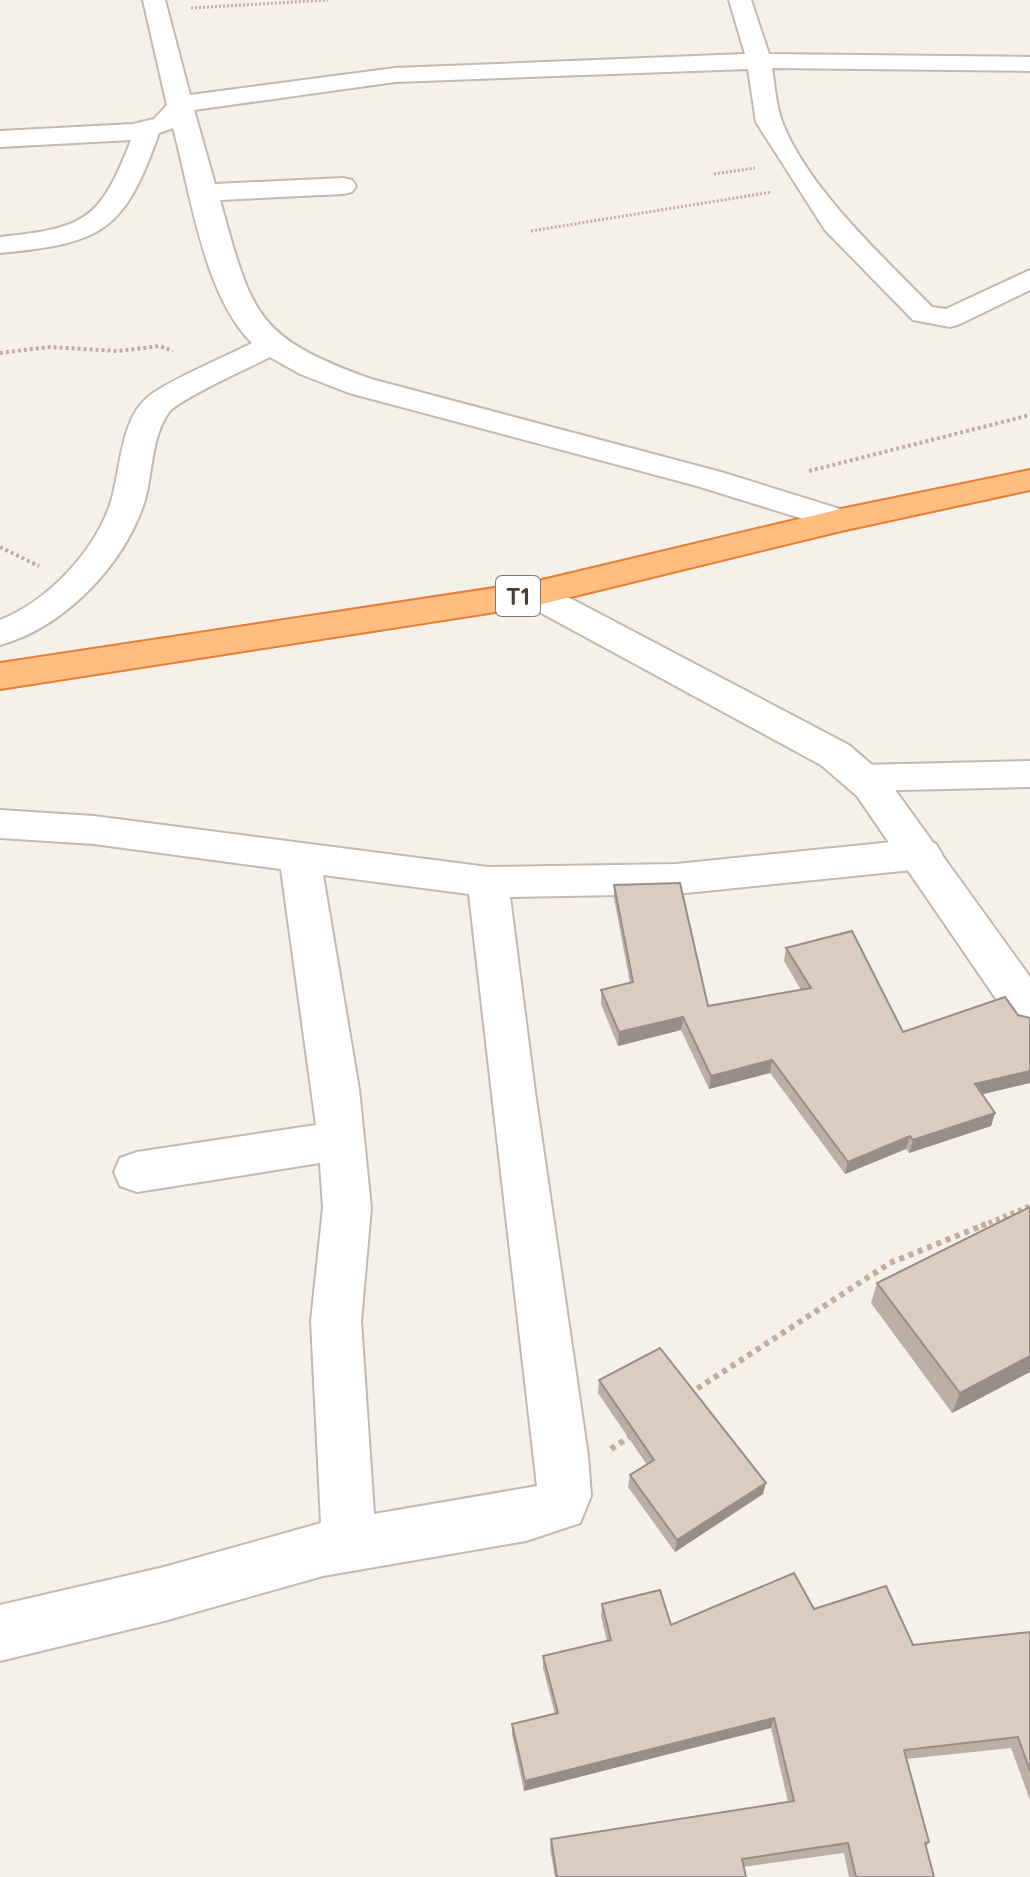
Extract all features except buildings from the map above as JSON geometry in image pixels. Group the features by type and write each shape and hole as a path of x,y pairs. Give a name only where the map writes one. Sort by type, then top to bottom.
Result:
{"highway":[{"name":"T1","path":"0,676 534,594 841,520 1030,480"}],"street":[{"path":"740,0 759,61 769,122 835,224 923,314 950,318 1030,279"},
{"path":"154,5 226,273 237,299 257,331 271,345 311,368 360,386 738,487 841,520"},
{"path":"0,139 83,136 148,129 163,124 182,104 395,75 759,61 1030,64"},
{"path":"0,245 62,239 94,228 110,211 148,129"},
{"path":"204,193 343,186"},
{"path":"0,633 23,624 53,604 109,545 128,500 143,431 159,403 271,345"},
{"path":"534,594 835,755 862,778 922,854 1030,1012"},
{"path":"862,778 1030,774"},
{"path":"0,824 94,830 488,882 676,879 922,854"},
{"path":"300,858 341,1140 347,1208 336,1321 349,1546"},
{"path":"0,1633 164,1594 323,1549 555,1509 563,1501 488,882"},
{"path":"137,1172 341,1140"}],"path":[{"path":"154,5 328,0"},
{"path":"531,231 809,188"},
{"path":"0,353 49,347 118,351 160,346 176,353"},
{"path":"738,487 941,440 1030,415"},
{"path":"684,1398 890,1263 1030,1206"},
{"path":"563,1482 637,1431"}]}
